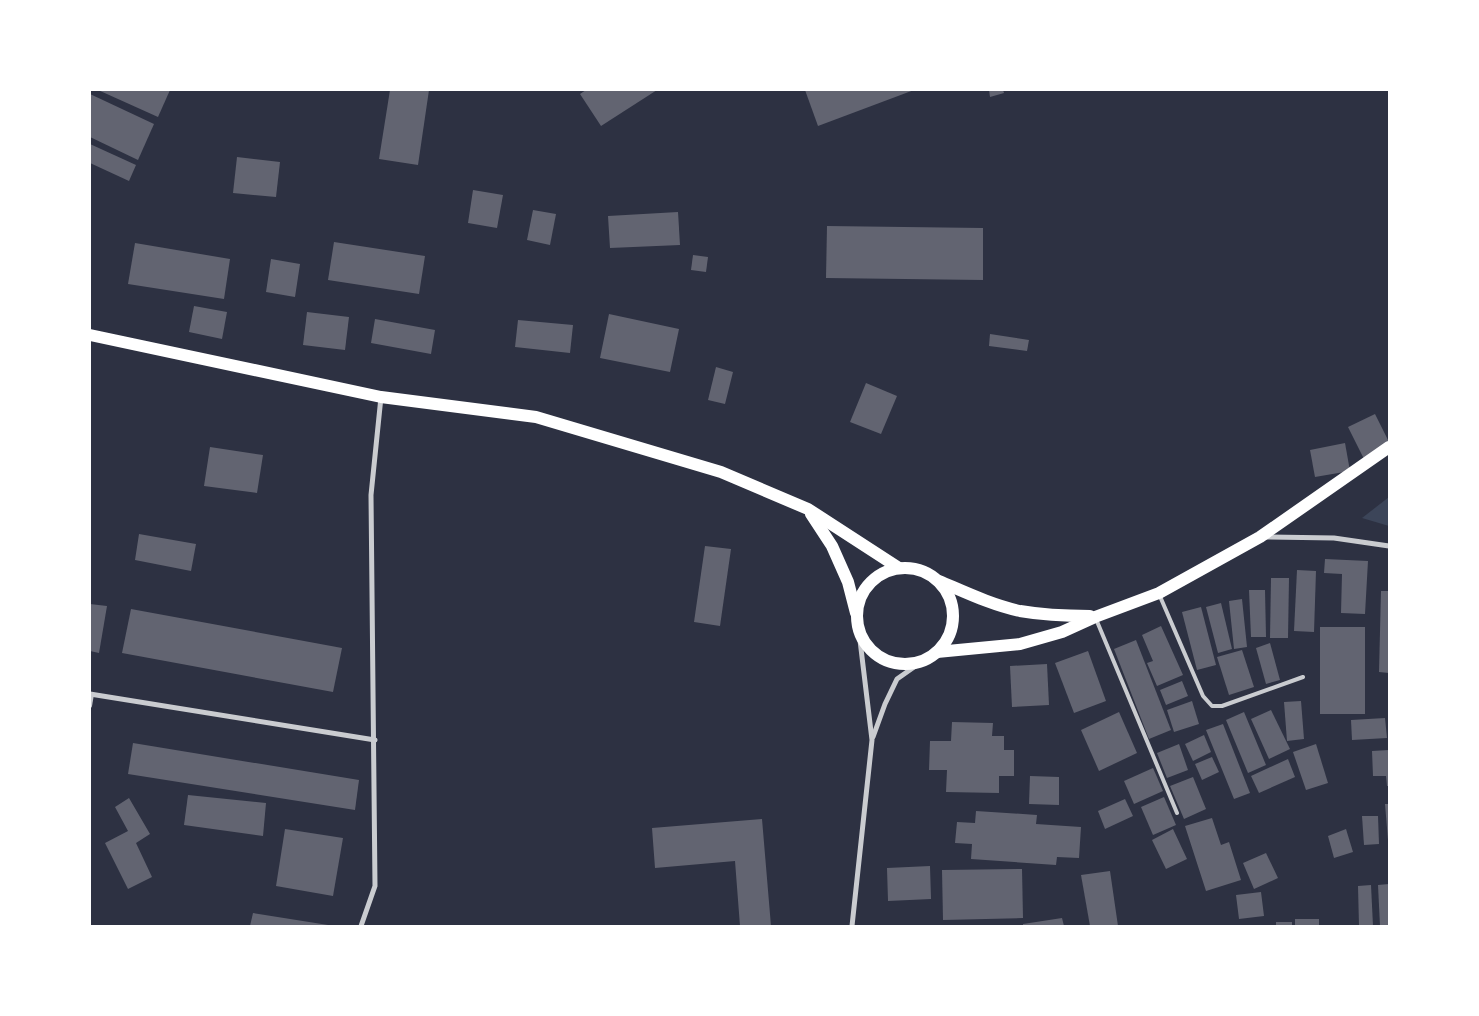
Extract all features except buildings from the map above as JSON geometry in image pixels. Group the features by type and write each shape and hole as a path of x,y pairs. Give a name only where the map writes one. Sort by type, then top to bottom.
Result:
{"main road":[{"path":"90,335 381,397 536,417 721,472 808,510 899,568"},
{"path":"808,510 832,546 848,582 859,632 867,646 878,657 893,663 909,664 924,660 938,652 1020,644 1062,632 1095,617 1159,593 1260,537 1389,447"},
{"path":"856,616 860,599 869,584 882,573 899,568 913,568 926,572 938,580 983,600 1018,610 1056,616 1095,617"},
{"path":"938,580 947,593 952,608 952,624 947,639 938,652"}],"street":[{"path":"361,926 375,886 371,494 381,397"},
{"path":"1260,537 1334,538 1389,546"},
{"path":"852,926 872,740 859,632"},
{"path":"872,740 885,704 897,679 924,660"},
{"path":"91,694 375,740"}],"lane":[{"path":"1159,593 1203,696 1212,706 1222,706 1303,677"},
{"path":"1095,617 1178,813"},
{"path":"90,706 91,694"}],"shaded area":[{"path":"1389,497 1389,526 1362,518"}]}
